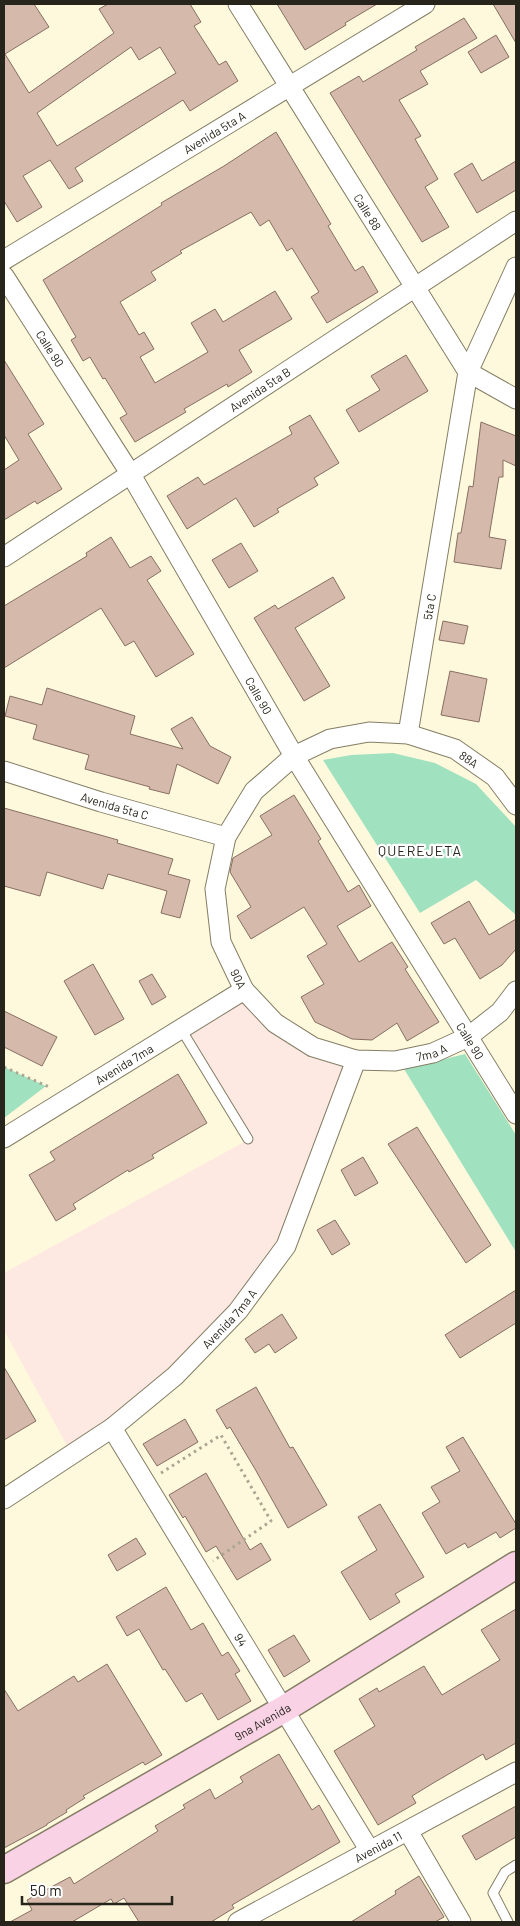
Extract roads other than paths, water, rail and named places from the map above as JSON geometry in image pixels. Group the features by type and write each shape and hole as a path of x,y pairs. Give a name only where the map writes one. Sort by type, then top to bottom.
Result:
{"main road":[{"name":"9na Avenida","path":"4,1870 284,1709 516,1565"}],"street":[{"name":"Calle 88","path":"238,4 468,372 516,399"},
{"name":"Avenida 5ta A","path":"4,260 425,4"},
{"name":"Avenida 5ta B","path":"4,557 516,222"},
{"name":"5ta C","path":"408,734 468,372 516,267"},
{"name":"Calle 90","path":"4,276 130,474 294,756 516,1114"},
{"path":"226,837 254,791 294,756 330,739 369,732 408,734"},
{"name":"88A","path":"408,734 455,750 495,777 516,805"},
{"name":"Avenida 5ta C","path":"4,771 101,802 226,837"},
{"name":"90A","path":"226,837 215,889 221,942 244,990 275,1023 313,1047 356,1060"},
{"name":"Avenida 7ma","path":"4,1138 244,990"},
{"name":"7ma A","path":"356,1060 395,1061 433,1053 468,1037 500,1012 516,991"},
{"name":"Avenida 7ma A","path":"5,1495 112,1428 175,1376 238,1311 286,1246 356,1060"},
{"name":"94","path":"112,1428 370,1851"},
{"name":"Avenida 11","path":"238,1922 516,1772"},
{"path":"408,1830 461,1922"}],"lane":[{"path":"181,1029 248,1140"},
{"path":"508,1922 493,1893 505,1872 516,1865"}],"district":[{"name":"QUEREJETA","path":"420,850"}]}
